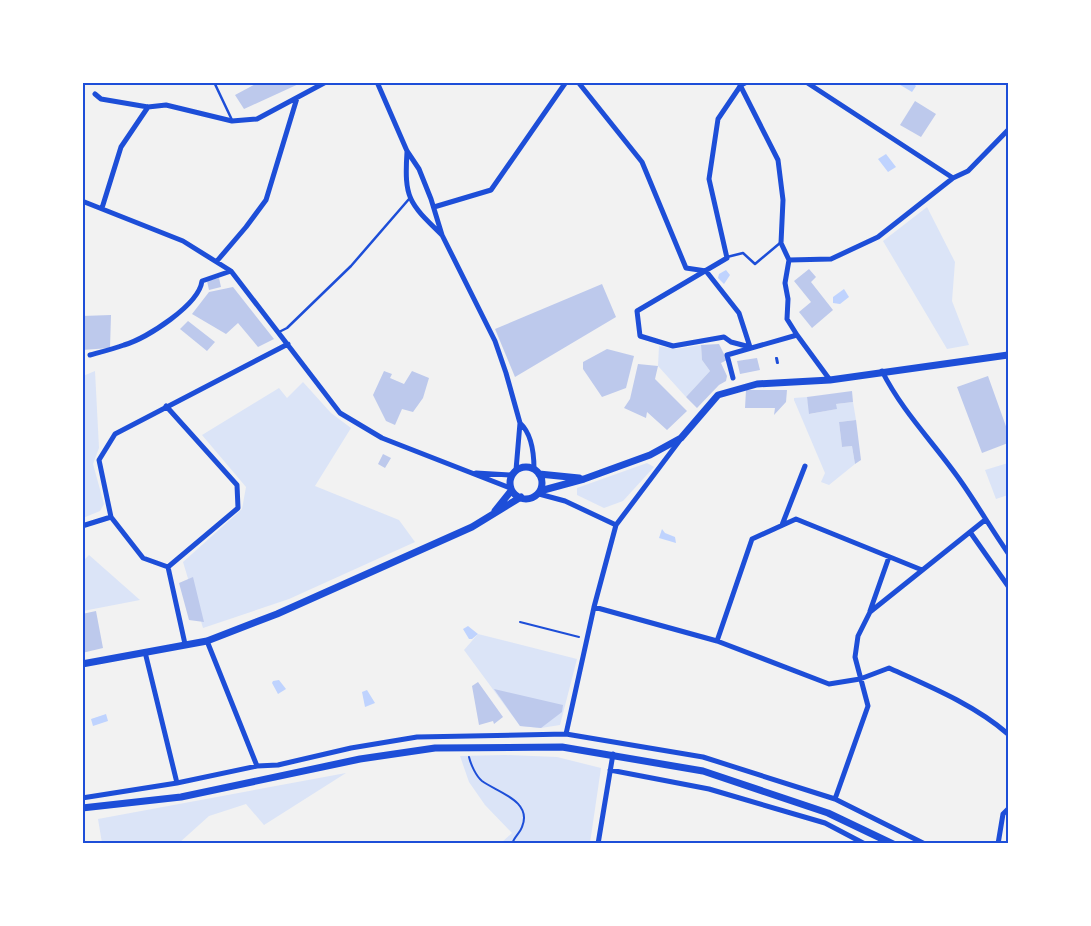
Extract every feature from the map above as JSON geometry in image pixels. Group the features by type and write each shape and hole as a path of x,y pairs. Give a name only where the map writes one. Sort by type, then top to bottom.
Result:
{"main road":[{"path":"510,489 521,497 530,498 650,455 682,438 718,395 757,384 830,380 1008,354"},
{"path":"492,515 510,489 514,472 526,467 536,472 584,479"},
{"path":"536,472 542,483 540,493"},
{"path":"82,664 207,641 286,610 472,527 521,497"},
{"path":"82,810 181,797 360,759 435,748 562,747 613,754 703,771 828,813 893,844"}],"street":[{"path":"94,94 102,99 148,107 166,105 232,121 258,119 326,82"},
{"path":"377,82 406,151 418,169 434,207 442,235 495,341 520,423 514,472 476,473"},
{"path":"434,207 491,190 566,82"},
{"path":"578,82 642,162 686,268 706,271 739,313 750,347"},
{"path":"747,82 740,84 718,118 709,179 727,258 637,311 640,336 673,346 724,338 750,347"},
{"path":"806,82 953,178"},
{"path":"740,84 778,160 783,200 781,243 789,260 785,282 788,298 787,319 797,336 830,380"},
{"path":"217,261 246,228 266,200 297,98"},
{"path":"102,208 121,147 148,107"},
{"path":"789,260 831,259 878,237 953,178 968,171 1008,130"},
{"path":"406,151 405,181 409,199 442,235"},
{"path":"82,201 184,242 231,270 340,413 382,438 476,473 484,479 510,489"},
{"path":"90,355 126,345 176,316 201,289 202,281 231,270"},
{"path":"733,378 727,355 750,347 797,336"},
{"path":"168,567 143,558 111,516 99,460 115,434 288,344"},
{"path":"882,371 894,395 962,482 984,520 1008,553"},
{"path":"166,406 237,485 238,508 168,567"},
{"path":"520,423 526,428 530,438 536,472"},
{"path":"566,734 594,607 616,525 682,438"},
{"path":"782,525 804,466"},
{"path":"540,493 565,501 616,525"},
{"path":"82,526 111,516"},
{"path":"717,641 752,539 796,519 922,570"},
{"path":"870,612 984,520"},
{"path":"970,532 1008,586"},
{"path":"835,798 868,706 855,657 855,645 870,612 889,557"},
{"path":"168,567 185,644"},
{"path":"594,607 717,641 829,684 860,679 889,668 937,690 999,726 1008,734"},
{"path":"207,641 256,766"},
{"path":"145,652 177,783"},
{"path":"82,798 177,783 256,766 278,765 351,748 417,737 566,734 703,757 835,798 925,844"},
{"path":"598,844 613,754"},
{"path":"610,770 709,789 825,823 865,844"},
{"path":"998,844 1003,814 1008,809"}],"lane":[{"path":"214,82 232,121"},
{"path":"278,332 287,328 351,266 409,199"},
{"path":"727,258 743,253 755,264 781,243"}],"path":[{"path":"520,622 579,638"},
{"path":"467,748 471,765 481,780 514,800 523,811 523,826 512,844"}],"shaded area":[{"path":"927,207 955,262 952,301 969,345 947,349 883,241"},
{"path":"701,345 702,360 710,371 686,397 658,366 659,346 675,349"},
{"path":"95,371 99,448 93,464 104,504 100,511 83,518 83,376"},
{"path":"303,382 331,413 351,428 315,486 399,520 415,542 289,599 203,628 183,562 242,509 246,487 202,435 279,388 287,398"},
{"path":"807,397 810,414 836,409 836,404 853,402 856,420 839,422 842,447 852,446 855,464 829,485 821,482 825,473 794,400 794,398"},
{"path":"647,463 654,467 623,501 604,508 577,495 577,488"},
{"path":"1008,463 1008,495 996,499 985,470"},
{"path":"89,555 140,600 83,611 83,561"},
{"path":"478,634 577,659 560,725 541,728 520,726 464,650"},
{"path":"460,756 557,757 601,768 590,843 501,843 512,833 485,805 469,782"},
{"path":"346,773 264,825 246,804 209,816 179,843 102,843 98,819"}],"water":[{"path":"897,83 913,83 916,86 912,92"},
{"path":"886,154 896,167 888,172 878,159"},
{"path":"726,270 730,275 724,284 718,278 719,274"},
{"path":"844,289 849,297 840,304 833,303 833,297"},
{"path":"662,529 665,533 675,537 676,543 659,538"},
{"path":"468,626 478,634 472,639 469,639 463,629"},
{"path":"279,680 286,689 278,694 272,683"},
{"path":"367,690 375,703 365,707 362,692"},
{"path":"106,714 108,721 93,726 91,719"}],"building":[{"path":"259,82 303,82 244,109 235,95"},
{"path":"915,101 936,114 921,137 900,125"},
{"path":"809,269 816,277 811,282 833,310 812,328 799,312 811,302 794,281"},
{"path":"219,278 221,287 209,290 207,281"},
{"path":"602,284 616,317 515,377 495,329"},
{"path":"233,287 274,339 258,347 238,323 226,334 192,314 209,292"},
{"path":"111,315 110,348 82,350 82,316"},
{"path":"188,321 215,342 207,351 180,329"},
{"path":"719,344 727,360 721,363 727,376 726,381 719,385 697,408 686,397 710,371 702,360 701,345"},
{"path":"607,349 634,356 626,388 602,397 583,369 583,362"},
{"path":"757,358 760,370 740,374 737,361"},
{"path":"638,364 658,366 655,379 687,411 667,430 647,412 646,418 624,408 630,399"},
{"path":"384,371 392,374 390,378 404,384 412,371 429,378 423,398 413,412 402,409 395,425 386,421 373,395"},
{"path":"988,376 1008,432 1008,443 982,453 957,387"},
{"path":"746,390 787,390 786,402 774,415 775,408 745,408"},
{"path":"852,391 853,402 836,404 837,409 809,414 807,397"},
{"path":"856,420 861,460 855,464 852,446 842,447 839,422"},
{"path":"383,454 391,458 385,468 378,464"},
{"path":"193,577 204,622 189,620 179,583"},
{"path":"96,611 103,648 82,653 82,614"},
{"path":"478,682 503,717 494,724 493,721 479,725 472,686"},
{"path":"494,689 563,705 562,712 541,728 520,726"}]}
